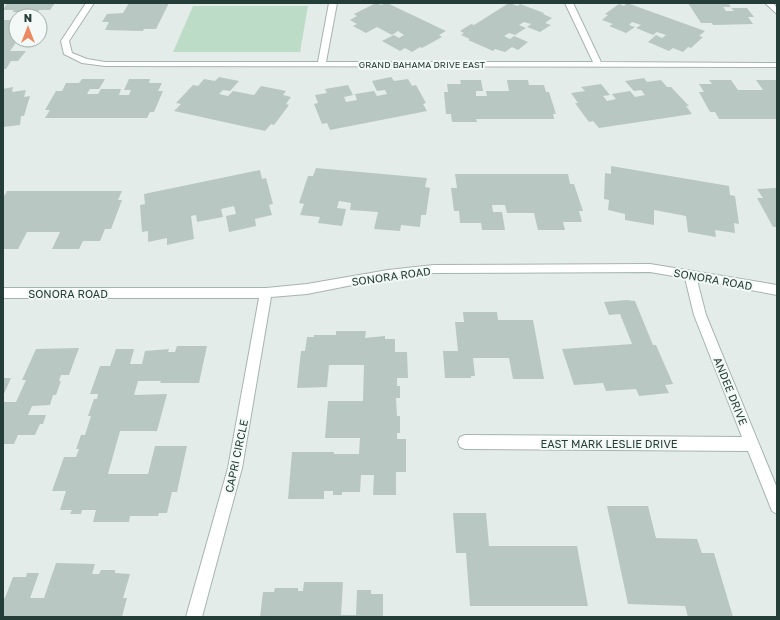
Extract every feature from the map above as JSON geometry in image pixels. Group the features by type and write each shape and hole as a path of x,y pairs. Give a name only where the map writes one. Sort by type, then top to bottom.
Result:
{"street":[{"name":"GRAND BAHAMA DRIVE EAST","path":"90,3 65,41 68,54 85,61 105,64 322,63 777,65"},
{"path":"322,63 334,3"},
{"path":"569,3 598,64"},
{"path":"769,3 777,12"},
{"name":"SONORA ROAD","path":"3,293 266,293 307,289 388,274 434,269 650,268 777,290"},
{"name":"ANDEE DRIVE","path":"690,274 700,315 752,444 771,477 777,506"},
{"name":"CAPRI CIRCLE","path":"194,617 235,468 266,293"},
{"name":"EAST MARK LESLIE DRIVE","path":"465,442 752,444"}],"green space":[{"path":"193,6 308,6 300,52 173,52"}],"building":[{"path":"7,3 55,3 50,10 48,10 48,8 8,8 8,10 3,10"},
{"path":"129,3 169,3 156,29 144,29 143,31 105,30 109,22 102,22 107,14 123,13"},
{"path":"376,3 381,5 387,3 446,31 439,35 442,37 422,48 420,47 412,52 405,48 400,51 382,41 394,35 399,38 404,35 398,31 392,35 377,27 366,33 353,26 357,24 350,20 357,16 354,14"},
{"path":"509,3 518,6 520,4 544,13 543,14 552,18 545,23 551,25 540,32 527,27 531,24 524,22 519,25 526,28 515,35 509,33 504,36 510,39 514,36 528,42 518,50 512,47 505,52 495,49 493,51 468,40 470,39 461,35 464,33 460,31 471,24 474,25"},
{"path":"627,3 705,31 699,36 703,37 691,48 688,47 683,52 673,48 669,51 648,42 656,35 662,38 666,35 657,32 653,35 636,28 641,25 632,22 629,25 635,27 626,33 609,26 613,24 602,20 608,15 605,14 619,4 624,6"},
{"path":"688,3 728,3 731,7 723,7 726,11 734,11 731,8 747,8 754,17 748,17 753,24 713,25 712,23 701,23"},
{"path":"3,20 8,20 8,48 12,48 10,51 26,51 18,61 11,61 6,69 3,69"},
{"path":"219,77 239,81 230,91 223,90 219,94 228,96 233,91 254,95 261,86 286,91 283,95 291,97 286,104 289,105 274,125 271,124 265,131 174,111 181,104 176,103 193,85 198,86 204,79 215,81"},
{"path":"391,77 394,81 408,79 412,86 416,85 426,103 423,104 427,111 330,130 327,123 322,124 314,104 318,103 315,95 327,93 325,89 348,85 353,95 344,97 346,102 357,100 355,94 374,91 377,96 387,94 385,90 377,91 372,81"},
{"path":"644,78 647,82 661,80 667,87 671,87 689,106 686,106 692,114 599,128 593,121 589,122 575,103 578,103 571,93 585,91 581,87 601,84 610,95 603,96 607,101 616,99 612,94 630,91 635,97 645,95 641,90 634,91 625,81"},
{"path":"82,79 105,79 99,89 90,89 87,94 98,94 101,89 121,89 119,95 129,95 131,90 124,90 129,79 150,79 149,83 162,83 158,91 163,91 154,112 150,112 147,118 45,118 50,110 45,110 56,91 62,91 66,83 79,83"},
{"path":"460,80 481,80 483,91 476,91 476,96 487,96 486,91 509,91 507,80 528,80 529,85 544,85 546,92 549,92 556,114 553,114 554,119 476,119 477,122 452,122 451,114 446,114 444,92 448,92 447,84 461,84"},
{"path":"709,80 731,80 738,90 763,90 756,80 777,80 777,119 719,119 715,112 710,112 699,92 704,92 699,84 712,84"},
{"path":"13,87 12,92 26,90 24,97 30,96 24,116 21,116 20,125 3,127 3,89"},
{"path":"611,166 729,186 730,195 735,196 739,224 734,223 735,233 715,230 716,237 688,232 686,216 654,210 654,225 625,220 625,214 608,210 609,200 604,199 605,173 611,174"},
{"path":"316,168 427,178 425,187 430,188 426,215 421,215 420,227 401,225 400,231 374,229 378,212 350,210 351,203 339,201 337,208 346,209 342,226 318,223 320,217 300,215 304,204 299,203 308,176 313,176"},
{"path":"260,170 262,179 266,178 273,204 269,205 272,215 255,219 256,226 229,232 226,216 236,214 234,206 221,209 223,217 197,222 196,215 191,216 194,239 167,245 167,238 148,242 148,231 142,232 140,205 145,204 144,194"},
{"path":"455,174 568,174 570,184 574,184 583,211 579,211 582,222 563,222 565,230 538,230 534,213 507,213 505,205 492,205 493,212 502,212 505,230 482,230 481,223 460,223 459,211 454,211 451,188 457,188"},
{"path":"777,188 777,227 773,227 757,198 763,198 757,189"},
{"path":"7,191 122,191 118,200 122,200 111,229 105,229 100,241 83,241 79,249 52,249 60,232 27,232 18,249 3,249 3,198"},
{"path":"626,300 635,301 653,345 656,345 673,384 665,385 669,393 639,396 636,389 606,391 603,383 574,385 562,349 632,344 620,314 609,315 604,302"},
{"path":"463,312 497,312 498,320 533,320 544,379 513,379 509,358 473,358 475,376 471,376 471,378 445,378 443,351 458,351 455,322 464,322"},
{"path":"336,331 366,331 365,338 385,336 385,339 395,339 395,352 407,352 408,378 397,378 397,386 400,386 400,398 396,398 397,416 400,416 400,433 397,433 397,439 406,439 406,472 396,472 396,495 373,495 374,475 361,475 360,492 342,492 342,495 333,495 333,491 324,491 324,499 288,499 292,452 334,452 334,454 359,454 360,438 325,438 328,401 363,401 364,365 329,365 327,387 297,388 301,351 305,351 307,337 314,337 314,335 336,335"},
{"path":"177,346 207,346 199,383 160,383 161,381 138,381 134,395 167,394 157,431 120,431 108,474 148,474 155,446 187,446 177,492 172,492 167,513 159,513 158,516 130,516 129,522 93,522 96,510 82,510 81,514 70,514 72,510 60,510 66,491 52,491 64,457 76,457 79,449 76,449 81,435 85,435 91,416 88,416 94,399 97,399 98,394 90,394 100,366 110,366 116,349 134,349 130,364 142,364 145,351 169,349 168,352 175,352"},
{"path":"79,348 69,375 61,375 59,381 61,381 56,395 53,395 50,405 32,406 28,415 46,415 43,424 40,424 35,435 18,435 14,444 3,444 3,402 16,402 26,380 22,380 36,349"},
{"path":"3,378 11,378 3,396"},
{"path":"607,506 648,506 656,538 697,539 702,553 714,553 733,617 688,617 685,606 628,604"},
{"path":"453,513 486,513 489,546 577,546 588,606 470,606 466,553 456,553"},
{"path":"56,563 95,564 92,574 99,574 101,570 115,570 115,573 130,574 123,598 127,598 122,617 3,617 3,598 5,598 13,577 26,577 27,573 39,573 30,598 44,598"},
{"path":"304,582 343,582 341,615 356,615 357,590 371,590 371,594 383,594 383,617 260,617 263,592 274,592 275,588 298,588 298,591 303,591"}]}
